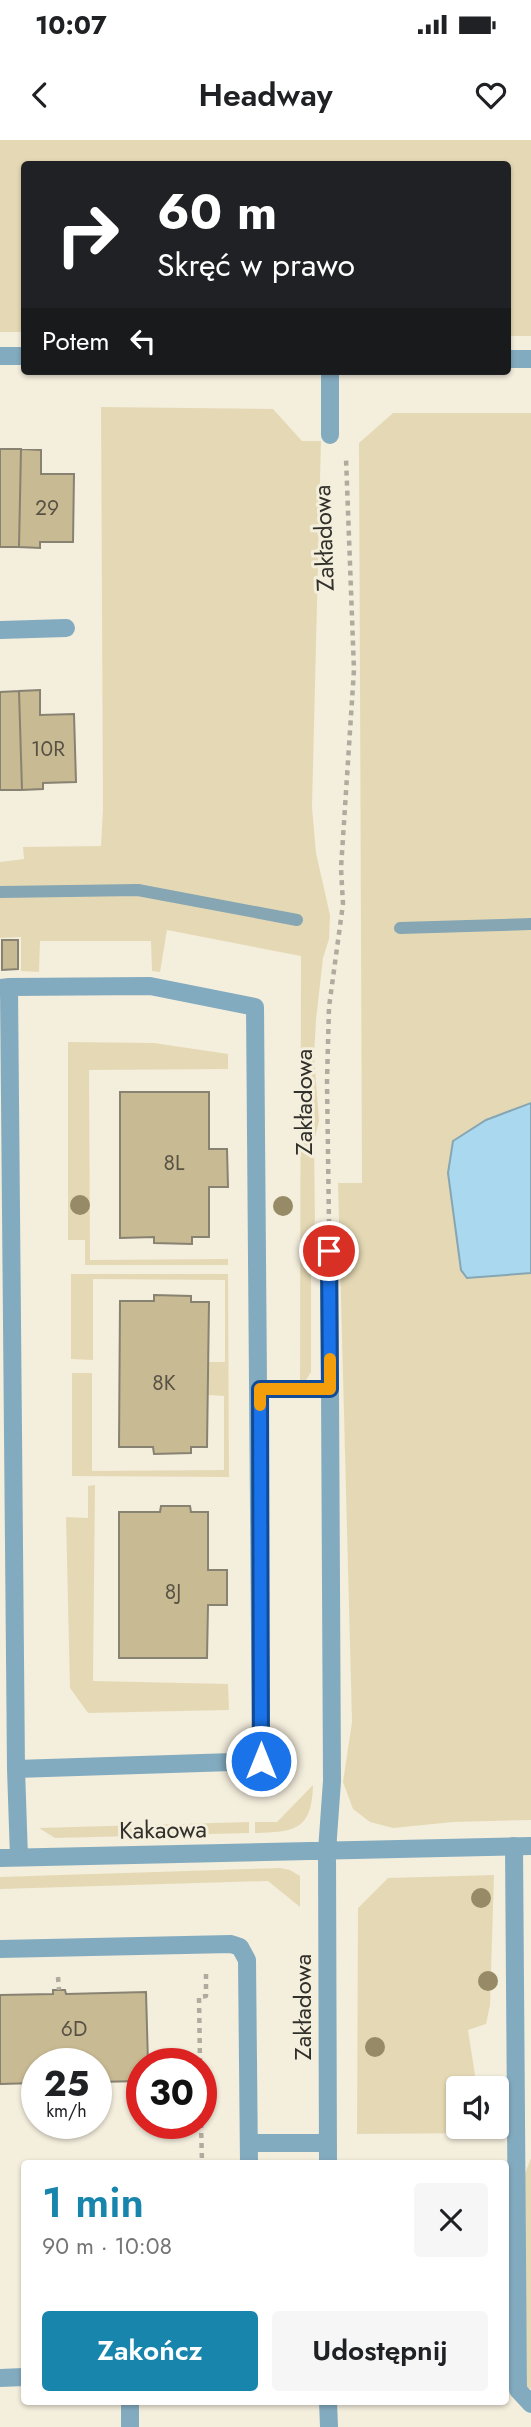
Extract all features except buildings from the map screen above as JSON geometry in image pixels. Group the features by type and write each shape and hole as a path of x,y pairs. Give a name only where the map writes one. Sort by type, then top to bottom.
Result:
{"street":[{"path":"0,356 21,356"},
{"path":"511,359 531,359"},
{"path":"330,375 330,435"},
{"path":"0,630 66,628"},
{"path":"16,1769 261,1761 255,1007 150,986 4,988 16,1769 19,1857"},
{"name":"Zakładowa","path":"328,2160 327,1852 332,1781 329,1251"},
{"path":"260,1389 330,1389"},
{"path":"327,1852 522,1846 517,2390 531,2404"},
{"name":"Kakaowa","path":"0,1858 327,1852"},
{"path":"0,1949 231,1944 240,1947 247,1960 249,2160"},
{"path":"249,2143 328,2143"},
{"path":"0,2378 21,2377"},
{"path":"130,2405 130,2427"},
{"path":"328,2405 329,2427"}],"path":[{"name":"Zakładowa","path":"329,1251 327,1082 330,1007 343,904 341,868 354,670 345,434 330,435"},
{"path":"200,2048 199,1997 206,1996 206,1969"},
{"path":"201,2139 202,2160"}],"shaded area":[{"path":"0,140 531,140 531,336 511,336 511,161 21,161 21,332 0,332"},
{"path":"101,407 273,409 302,441 321,441 312,807 316,853 330,915 329,939 323,958 314,1056 319,1121 314,1141 311,1372 306,1380 300,1382 301,956 167,930 160,972 152,971 151,941 40,941 39,972 21,971 21,937 0,938 0,862 24,859 23,847 101,846"},
{"path":"393,413 531,413 531,1103 486,1120 467,1278 531,1273 531,1820 453,1822 393,1828 370,1822 353,1809 343,1782 352,1722 338,1183 362,1183 359,443"},
{"path":"68,1042 154,1043 228,1054 228,1069 89,1070 90,1260 228,1259 228,1265 85,1265 85,1240 68,1240"},
{"path":"71,1274 228,1274 229,1477 72,1476 72,1373 92,1373 92,1471 224,1470 224,1396 208,1395 208,1362 225,1362 225,1280 93,1279 93,1360 71,1359"},
{"path":"95,1485 93,1681 228,1684 229,1710 88,1713 70,1688 66,1517 88,1518 88,1486"},
{"path":"313,1785 309,1811 299,1826 281,1831 255,1833 255,1822 277,1822"},
{"path":"249,1822 249,1833 55,1838 39,1828"},
{"path":"280,1868 300,1876 300,1907 268,1881 0,1889 0,1877"},
{"path":"494,1875 490,2005 486,2024 468,2030 475,2076 446,2076 446,2133 357,2134 358,1908 388,1878"},
{"path":"531,2158 531,2389 527,2387 524,2176"}],"water":[{"path":"531,1103 531,1273 467,1278 461,1270 448,1173 453,1141 486,1120"}],"waterway":[{"path":"0,892 138,890 297,920"},
{"path":"400,928 531,924"}],"slow traffic":[{"path":"260,1405 260,1389 330,1389 330,1359"}],"route":[{"path":"261,1761 260,1389 330,1389 329,1251"}]}
